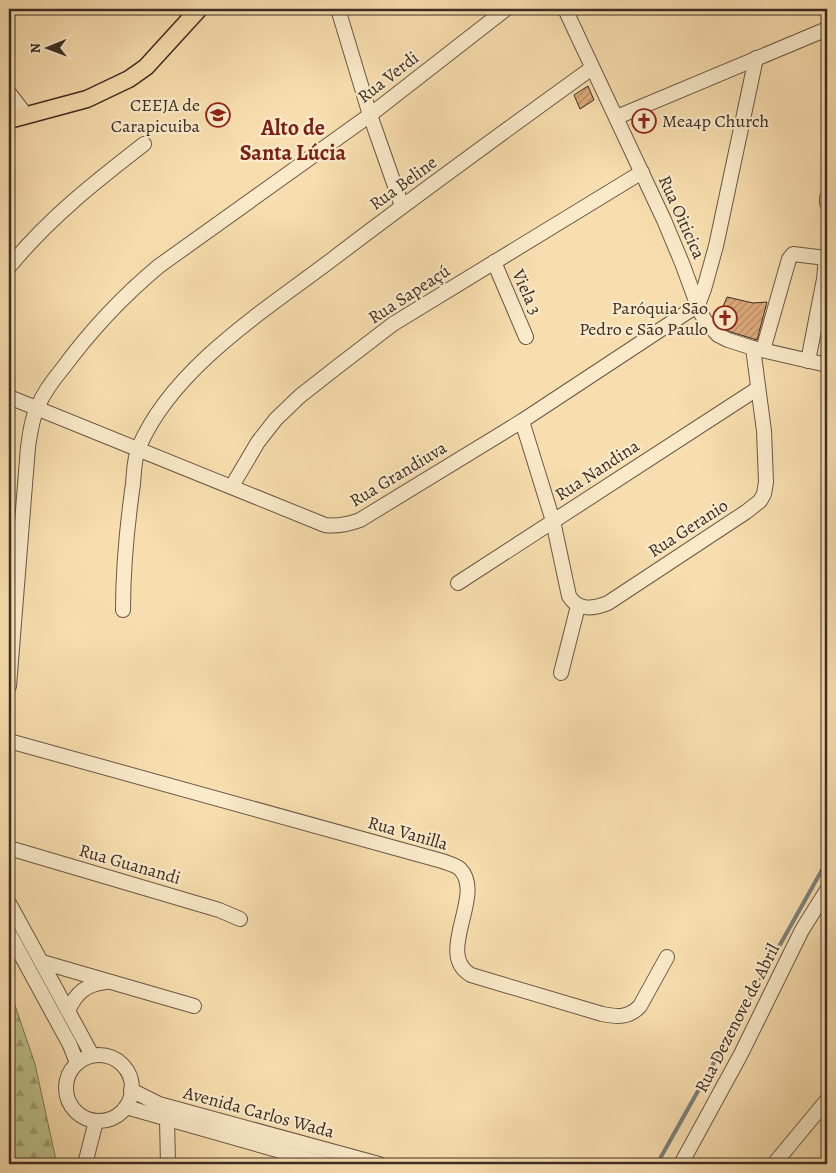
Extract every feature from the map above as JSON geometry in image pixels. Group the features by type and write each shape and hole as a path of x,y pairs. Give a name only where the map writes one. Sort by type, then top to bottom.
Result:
{"main road":[{"path":"9,120 87,99 130,79 146,67 200,9"}],"street":[{"path":"338,9 370,115 402,206"},
{"name":"Rua Verdi","path":"9,686 28,447 37,408 47,388 74,353 138,283 193,240 370,115 506,9"},
{"name":"Rua Oiticica","path":"566,9 642,172 706,322 718,336 758,349 827,365"},
{"path":"616,118 827,28"},
{"path":"698,305 716,246 756,58"},
{"name":"Rua Beline","path":"138,449 147,431 188,374 238,330 402,206 592,68"},
{"path":"9,93 26,115"},
{"path":"9,267 53,218 144,144"},
{"name":"Rua Sapeaçú","path":"232,486 258,442 276,420 300,396 393,324 642,172"},
{"path":"827,198 827,203"},
{"path":"758,349 789,259 793,254 826,258 824,279 808,361"},
{"name":"Viela 3","path":"494,262 526,337"},
{"name":"Rua Grandiuva","path":"9,397 333,527 360,520 522,421 698,305"},
{"name":"Rua Geranio","path":"578,606 594,607 608,603 760,501 764,494 766,482 766,461 757,389 758,349"},
{"name":"Rua Nandina","path":"458,583 757,389"},
{"path":"522,421 553,521 566,587 572,602 578,606 561,672"},
{"path":"122,610 124,550 138,449"},
{"name":"Rua Vanilla","path":"9,741 432,858 460,869 465,878 466,900 456,948 460,966 471,975 602,1014 626,1016 640,1006 667,957"},
{"name":"Rua Guanandi","path":"9,848 219,910 240,919"},
{"name":"Rua Dezenove de Abril","path":"681,1164 742,1054 802,930 827,890"},
{"path":"9,903 92,1055"},
{"path":"9,933 70,1045 77,1063"},
{"path":"42,962 194,1006"},
{"path":"68,1011 74,998 82,989 90,985 109,981"},
{"path":"92,1055 106,1055 116,1059 130,1074 132,1086 126,1107 118,1115 107,1120 96,1121 76,1111 69,1101 66,1091 71,1071 77,1063 92,1055"},
{"name":"Avenida Carlos Wada","path":"131,1090 159,1104 379,1164"},
{"path":"774,1164 827,1100"},
{"name":"Avenida Carlos Wada","path":"126,1107 326,1164"},
{"path":"167,1120 168,1164"},
{"path":"85,1164 96,1121"},
{"path":"277,1150 277,1164"}],"green space":[{"path":"9,988 35,1064 56,1160 55,1164 9,1164"}],"building":[{"path":"588,86 594,100 580,109 574,95"},
{"name":"Paróquia São Pedro e São Paulo","path":"727,297 753,303 767,302 757,340 731,332 723,328 717,321"}],"waterway":[{"path":"657,1164 827,861"}],"place":[{"name":"CEEJA de Carapicuiba","path":"218,115"},
{"name":"Mea4p Church","path":"644,121"},
{"name":"Paróquia São Pedro e São Paulo","path":"725,318"}],"district":[{"name":"Alto de Santa Lúcia","path":"293,140"}]}
